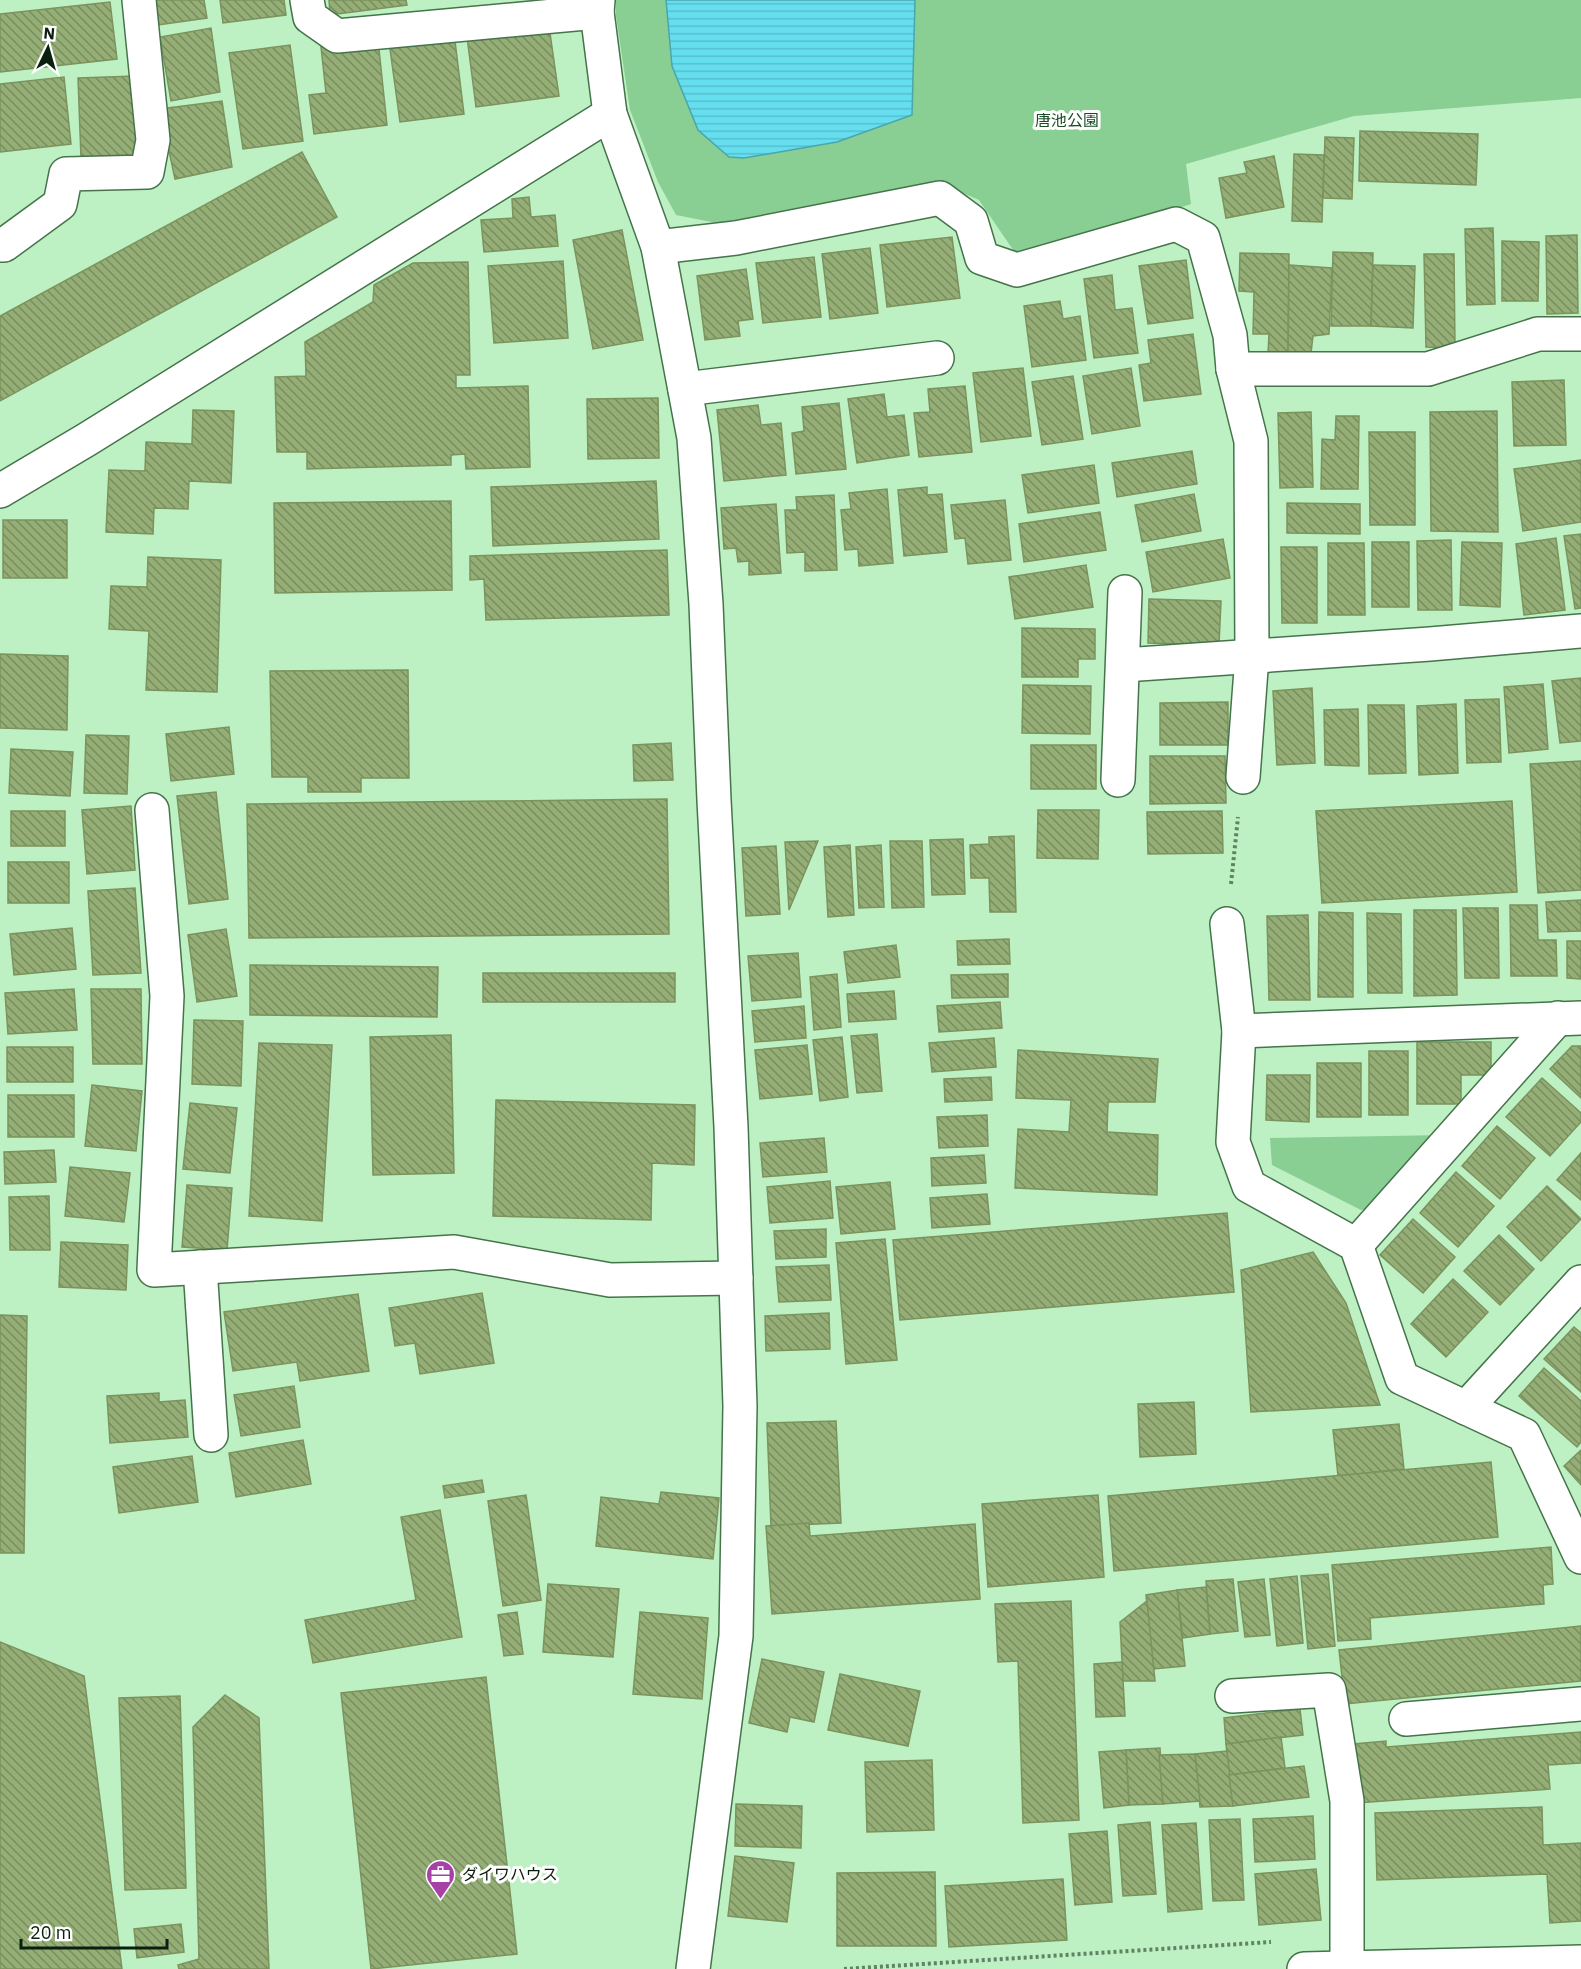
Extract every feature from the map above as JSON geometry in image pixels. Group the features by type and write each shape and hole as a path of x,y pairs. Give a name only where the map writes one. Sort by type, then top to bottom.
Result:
{"street":[{"path":"0,245 4,245 60,204 66,174 147,172 153,140 139,0"},
{"path":"307,0 310,17 337,36 597,6 610,114 658,247 694,438 706,604 731,1127 740,1406 736,1636 693,1969"},
{"path":"0,491 86,440 610,114"},
{"path":"658,247 736,238 940,198 971,221 982,258 1017,270 1176,224 1203,238 1230,335 1233,369 1251,441 1252,656 1243,777"},
{"path":"1233,369 1428,369 1538,334 1581,334"},
{"path":"685,389 936,358"},
{"path":"1118,780 1125,592"},
{"path":"1124,665 1581,631"},
{"path":"152,810 167,996 154,1270 454,1252 610,1280 736,1278"},
{"path":"1227,924 1239,1031 1233,1142 1249,1186 1356,1245 1402,1378 1524,1435 1580,1553"},
{"path":"1239,1031 1569,1018"},
{"path":"1356,1245 1569,1018"},
{"path":"200,1267 211,1435"},
{"path":"1466,1408 1581,1282"},
{"path":"1232,1696 1329,1690 1347,1801 1347,1967"},
{"path":"1406,1719 1581,1704"},
{"path":"1304,1969 1581,1962"}],"path":[{"path":"1227,924 1243,777"},
{"path":"844,1969 1277,1942"}],"green space":[{"name":"唐池公園","path":"616,0 1581,0 1581,98 1354,116 1186,164 1191,204 1020,260 979,200 940,183 732,226 676,215 658,182 630,110 616,16"},
{"path":"1446,1135 1373,1209 1361,1210 1272,1165 1270,1138"}],"water":[{"path":"666,0 915,0 912,115 837,142 744,158 729,157 698,130 672,66"}],"building":[{"path":"154,0 204,0 207,18 158,25"},
{"path":"220,0 284,0 286,15 223,23"},
{"path":"329,0 406,0 407,5 330,15"},
{"path":"110,2 117,59 0,72 0,14"},
{"path":"549,26 559,96 476,107 467,37"},
{"path":"211,28 220,92 171,101 160,37"},
{"path":"454,33 464,114 400,122 389,42"},
{"path":"378,40 387,125 314,134 309,95 326,93 321,47"},
{"path":"290,45 303,141 243,149 229,53"},
{"path":"135,76 139,156 81,158 78,78"},
{"path":"64,77 71,144 0,152 0,84"},
{"path":"222,101 232,167 175,179 160,109"},
{"path":"1360,131 1478,134 1476,185 1359,181"},
{"path":"1325,137 1354,138 1352,199 1323,198"},
{"path":"302,152 337,217 0,401 0,316"},
{"path":"1294,154 1324,155 1322,222 1292,221"},
{"path":"1274,156 1284,207 1226,218 1219,178 1247,173 1244,162"},
{"path":"529,197 531,217 555,215 558,246 484,252 481,220 513,218 512,199"},
{"path":"1493,228 1495,304 1467,305 1465,229"},
{"path":"622,230 643,340 593,349 573,240"},
{"path":"1577,235 1578,313 1547,314 1546,236"},
{"path":"952,237 960,298 887,307 880,245"},
{"path":"1502,241 1539,242 1538,301 1502,301"},
{"path":"870,248 878,313 830,319 822,254"},
{"path":"1333,252 1373,253 1371,326 1331,326"},
{"path":"1240,253 1289,254 1288,354 1268,353 1269,334 1253,334 1254,292 1239,291"},
{"path":"1424,254 1454,254 1455,348 1426,347"},
{"path":"814,257 821,317 763,323 756,263"},
{"path":"1186,260 1193,318 1148,324 1139,266"},
{"path":"563,261 568,338 494,343 488,266"},
{"path":"468,262 470,375 456,375 456,388 528,386 530,467 466,469 465,454 451,455 451,465 307,469 307,452 277,452 275,377 306,376 305,342 373,302 374,285 413,263"},
{"path":"1289,265 1332,268 1329,334 1313,336 1311,353 1288,354"},
{"path":"1373,265 1415,266 1413,328 1371,326"},
{"path":"746,269 753,319 738,321 740,336 705,340 697,276"},
{"path":"1112,275 1115,310 1132,308 1138,353 1094,358 1084,279"},
{"path":"1060,301 1063,319 1080,316 1086,360 1032,367 1024,306"},
{"path":"1193,334 1201,394 1144,401 1139,365 1151,363 1148,340"},
{"path":"1023,368 1031,436 981,442 973,373"},
{"path":"1131,368 1140,426 1092,434 1083,376"},
{"path":"1073,376 1083,439 1042,445 1032,382"},
{"path":"1564,380 1566,445 1514,446 1512,382"},
{"path":"965,386 972,452 919,457 914,413 930,412 928,389"},
{"path":"884,394 887,417 904,415 909,455 857,463 848,399"},
{"path":"658,398 659,458 588,459 587,399"},
{"path":"839,403 846,469 796,474 792,433 804,431 802,407"},
{"path":"758,405 761,425 781,423 786,475 724,481 717,410"},
{"path":"193,410 234,411 231,483 189,481 188,509 154,508 153,534 106,532 109,470 145,471 146,442 192,444"},
{"path":"1497,411 1498,532 1431,531 1430,412"},
{"path":"1311,412 1313,487 1280,488 1278,413"},
{"path":"1336,416 1359,416 1358,489 1321,489 1322,439 1335,440"},
{"path":"1369,432 1415,432 1415,525 1370,525"},
{"path":"1192,451 1197,484 1117,497 1112,463"},
{"path":"1581,460 1581,522 1523,531 1514,469"},
{"path":"1094,465 1099,503 1028,513 1022,475"},
{"path":"656,481 659,539 493,546 491,487"},
{"path":"927,487 927,495 942,494 947,552 904,556 898,490"},
{"path":"887,489 893,563 859,566 858,549 845,550 841,510 851,509 849,493"},
{"path":"1194,494 1201,531 1142,542 1135,505"},
{"path":"834,495 837,570 805,571 805,552 787,553 785,510 797,510 796,497"},
{"path":"1005,500 1011,560 968,564 965,538 955,539 951,505"},
{"path":"451,501 452,590 275,593 274,503"},
{"path":"1287,503 1360,504 1360,534 1287,533"},
{"path":"776,504 781,573 749,575 749,561 738,562 736,548 724,549 721,508"},
{"path":"1100,512 1106,550 1024,562 1019,524"},
{"path":"3,520 67,520 67,578 3,578"},
{"path":"1581,534 1581,608 1575,609 1564,536"},
{"path":"1556,538 1565,610 1524,615 1516,544"},
{"path":"1223,539 1230,578 1153,592 1146,552"},
{"path":"1451,540 1452,610 1418,610 1417,541"},
{"path":"1372,542 1409,542 1409,607 1372,607"},
{"path":"1462,542 1502,543 1500,607 1460,605"},
{"path":"1328,543 1364,543 1365,615 1328,615"},
{"path":"1281,547 1317,547 1317,623 1282,623"},
{"path":"667,550 669,615 486,620 484,579 470,580 470,556"},
{"path":"148,557 221,560 217,692 146,690 149,631 109,629 111,586 147,587"},
{"path":"1086,565 1093,607 1015,619 1009,577"},
{"path":"1149,599 1221,601 1219,645 1148,643"},
{"path":"1022,628 1095,629 1095,659 1078,659 1078,677 1022,677"},
{"path":"0,654 68,656 67,730 0,728"},
{"path":"408,670 409,778 361,778 361,792 308,792 308,777 272,777 270,671"},
{"path":"1581,678 1581,741 1560,743 1552,681"},
{"path":"1543,684 1548,749 1509,753 1504,687"},
{"path":"1023,685 1091,686 1090,734 1022,733"},
{"path":"1312,688 1315,763 1277,765 1273,691"},
{"path":"1499,699 1501,762 1467,763 1465,700"},
{"path":"1228,702 1228,745 1160,745 1160,703"},
{"path":"1456,704 1458,773 1419,775 1417,706"},
{"path":"1368,705 1404,705 1406,773 1369,774"},
{"path":"1358,709 1359,766 1325,765 1324,710"},
{"path":"229,727 234,774 171,781 166,734"},
{"path":"86,735 129,736 127,794 84,793"},
{"path":"671,743 673,780 634,781 633,745"},
{"path":"1031,745 1096,745 1096,789 1031,789"},
{"path":"11,749 73,752 70,796 9,793"},
{"path":"1150,756 1225,756 1226,803 1150,804"},
{"path":"1581,761 1581,890 1538,893 1530,764"},
{"path":"216,792 228,899 189,904 177,796"},
{"path":"667,799 669,934 249,938 247,804"},
{"path":"1512,801 1517,892 1322,903 1316,811"},
{"path":"131,806 135,870 87,874 82,810"},
{"path":"1038,810 1099,810 1098,859 1037,858"},
{"path":"11,811 65,811 65,846 11,846"},
{"path":"1222,811 1223,853 1148,854 1147,812"},
{"path":"1014,836 1016,912 990,912 989,878 971,878 970,845 989,844 989,837"},
{"path":"963,839 965,894 932,895 930,840"},
{"path":"818,841 789,910 785,842"},
{"path":"890,841 922,841 924,907 892,908"},
{"path":"850,845 854,915 828,917 824,847"},
{"path":"881,845 884,907 859,908 856,847"},
{"path":"776,846 780,914 746,916 742,848"},
{"path":"8,862 69,862 69,903 8,903"},
{"path":"135,888 141,973 93,975 88,891"},
{"path":"1581,900 1581,931 1548,932 1546,902"},
{"path":"1510,905 1537,905 1538,940 1556,940 1557,976 1511,976"},
{"path":"1463,908 1498,908 1499,978 1465,978"},
{"path":"1414,910 1456,910 1457,995 1414,996"},
{"path":"1319,912 1353,913 1353,997 1318,997"},
{"path":"1367,913 1401,914 1402,993 1368,993"},
{"path":"1308,915 1310,1000 1269,1000 1267,916"},
{"path":"72,928 76,969 14,975 10,934"},
{"path":"226,929 237,996 197,1002 188,935"},
{"path":"1009,939 1010,964 958,965 957,941"},
{"path":"1567,941 1581,941 1581,979 1567,978"},
{"path":"896,945 900,977 848,983 844,952"},
{"path":"798,953 801,997 752,1001 748,956"},
{"path":"250,965 438,967 437,1017 250,1015"},
{"path":"483,973 675,973 675,1002 483,1002"},
{"path":"837,974 841,1027 814,1030 810,977"},
{"path":"1008,974 1008,997 952,998 951,975"},
{"path":"74,989 77,1030 8,1034 5,993"},
{"path":"91,989 141,989 142,1064 93,1064"},
{"path":"894,991 896,1019 849,1022 847,994"},
{"path":"1000,1002 1002,1028 939,1032 937,1006"},
{"path":"804,1006 806,1038 755,1042 752,1011"},
{"path":"194,1020 243,1021 241,1086 192,1084"},
{"path":"877,1034 882,1091 857,1093 851,1036"},
{"path":"451,1035 454,1173 373,1175 370,1037"},
{"path":"842,1037 848,1097 820,1101 813,1040"},
{"path":"994,1038 996,1067 932,1072 929,1043"},
{"path":"1417,1042 1491,1042 1491,1075 1461,1075 1461,1104 1417,1104"},
{"path":"259,1043 332,1045 322,1221 249,1216"},
{"path":"807,1045 812,1094 760,1099 755,1050"},
{"path":"1572,1046 1581,1046 1581,1098 1550,1069"},
{"path":"7,1047 73,1047 73,1082 7,1082"},
{"path":"1018,1050 1158,1059 1155,1102 1108,1102 1107,1132 1158,1135 1157,1195 1015,1188 1018,1129 1069,1132 1071,1100 1016,1098"},
{"path":"1369,1051 1408,1051 1408,1115 1369,1115"},
{"path":"1317,1063 1361,1063 1361,1117 1317,1117"},
{"path":"1267,1075 1310,1075 1309,1122 1266,1120"},
{"path":"991,1077 992,1100 945,1102 944,1079"},
{"path":"1542,1078 1581,1113 1581,1122 1550,1156 1506,1117"},
{"path":"92,1085 142,1091 136,1151 85,1146"},
{"path":"8,1095 74,1095 74,1137 8,1137"},
{"path":"496,1100 695,1105 694,1165 652,1163 651,1220 493,1216"},
{"path":"190,1103 237,1108 230,1173 183,1169"},
{"path":"987,1115 988,1146 939,1148 937,1117"},
{"path":"1497,1126 1535,1158 1500,1199 1462,1166"},
{"path":"824,1138 827,1172 763,1177 760,1143"},
{"path":"54,1150 56,1182 5,1184 4,1152"},
{"path":"1581,1153 1581,1200 1557,1180"},
{"path":"984,1155 986,1183 932,1186 931,1158"},
{"path":"70,1167 130,1173 124,1222 65,1216"},
{"path":"1456,1172 1494,1206 1458,1247 1420,1213"},
{"path":"830,1181 833,1218 770,1223 767,1187"},
{"path":"890,1182 895,1229 841,1234 836,1187"},
{"path":"187,1185 232,1188 227,1250 182,1247"},
{"path":"1547,1186 1581,1219 1541,1261 1507,1227"},
{"path":"987,1194 990,1224 932,1228 930,1198"},
{"path":"49,1196 50,1250 10,1250 9,1197"},
{"path":"1227,1213 1234,1292 900,1320 893,1240"},
{"path":"1413,1219 1455,1257 1423,1293 1380,1255"},
{"path":"826,1229 826,1257 776,1259 774,1231"},
{"path":"1499,1235 1534,1269 1500,1305 1464,1271"},
{"path":"885,1239 897,1360 846,1364 836,1243"},
{"path":"61,1242 128,1245 126,1290 59,1287"},
{"path":"1313,1252 1346,1303 1380,1405 1251,1412 1241,1270"},
{"path":"829,1265 831,1300 779,1302 776,1267"},
{"path":"1453,1279 1488,1312 1446,1357 1411,1324"},
{"path":"482,1293 494,1363 420,1374 415,1343 395,1346 389,1308"},
{"path":"358,1294 369,1371 300,1381 297,1362 233,1371 224,1312"},
{"path":"829,1313 830,1349 766,1351 765,1316"},
{"path":"0,1315 27,1316 24,1553 0,1553"},
{"path":"1574,1327 1581,1333 1581,1392 1544,1359"},
{"path":"1544,1368 1581,1401 1581,1442 1577,1447 1519,1396"},
{"path":"294,1386 300,1427 241,1436 234,1395"},
{"path":"159,1393 159,1402 185,1400 188,1437 110,1443 107,1396"},
{"path":"1194,1402 1196,1454 1140,1457 1138,1404"},
{"path":"836,1421 841,1523 771,1526 767,1423"},
{"path":"1399,1424 1404,1469 1338,1476 1333,1430"},
{"path":"303,1440 311,1484 236,1497 229,1453"},
{"path":"1581,1450 1581,1485 1564,1466"},
{"path":"192,1456 198,1502 119,1513 113,1467"},
{"path":"1491,1462 1498,1537 1114,1571 1108,1496"},
{"path":"482,1480 484,1492 445,1498 443,1486"},
{"path":"661,1492 719,1498 713,1559 596,1546 601,1497 659,1504"},
{"path":"526,1495 541,1600 503,1606 488,1501"},
{"path":"1098,1495 1104,1577 988,1587 982,1504"},
{"path":"440,1510 462,1637 313,1663 305,1620 416,1600 401,1517"},
{"path":"809,1523 810,1536 975,1524 980,1599 772,1614 766,1526"},
{"path":"1551,1547 1553,1584 1543,1585 1544,1604 1370,1618 1371,1639 1338,1641 1332,1565"},
{"path":"1328,1574 1335,1646 1308,1649 1301,1576"},
{"path":"1297,1576 1303,1643 1277,1646 1270,1579"},
{"path":"1233,1579 1238,1631 1210,1634 1206,1581"},
{"path":"1264,1579 1270,1635 1245,1637 1238,1582"},
{"path":"548,1584 619,1589 613,1657 543,1652"},
{"path":"1206,1587 1210,1634 1183,1638 1177,1590"},
{"path":"1177,1590 1185,1666 1153,1669 1146,1595"},
{"path":"1071,1601 1079,1820 1023,1823 1018,1661 998,1662 995,1604"},
{"path":"1147,1601 1155,1681 1123,1681 1120,1622"},
{"path":"517,1612 523,1654 504,1656 498,1615"},
{"path":"640,1612 708,1618 702,1699 633,1694"},
{"path":"1581,1626 1581,1681 1345,1704 1339,1650"},
{"path":"0,1642 84,1676 122,1969 0,1969"},
{"path":"762,1659 824,1672 814,1722 790,1717 787,1732 749,1723"},
{"path":"1122,1662 1125,1716 1096,1717 1094,1664"},
{"path":"840,1674 920,1691 908,1746 828,1730"},
{"path":"486,1677 517,1954 371,1969 341,1693"},
{"path":"225,1695 259,1718 269,1969 179,1969 178,1965 199,1959 193,1727"},
{"path":"180,1696 186,1888 125,1890 119,1698"},
{"path":"1300,1709 1303,1735 1226,1744 1224,1718"},
{"path":"1581,1732 1581,1763 1548,1765 1550,1789 1357,1803 1353,1744 1386,1741 1386,1747"},
{"path":"1281,1737 1285,1768 1229,1775 1226,1744"},
{"path":"1160,1748 1163,1804 1129,1805 1126,1750"},
{"path":"1126,1750 1129,1805 1104,1808 1099,1752"},
{"path":"1227,1751 1233,1806 1200,1807 1195,1754"},
{"path":"1195,1754 1200,1801 1163,1804 1159,1755"},
{"path":"932,1760 934,1830 867,1832 865,1762"},
{"path":"1304,1766 1309,1797 1233,1806 1229,1775"},
{"path":"736,1804 802,1806 801,1848 735,1846"},
{"path":"1542,1807 1543,1845 1581,1843 1581,1921 1550,1923 1547,1874 1377,1880 1375,1813"},
{"path":"1313,1816 1315,1859 1255,1862 1253,1819"},
{"path":"1240,1819 1244,1900 1213,1901 1209,1820"},
{"path":"1150,1822 1156,1894 1123,1896 1118,1825"},
{"path":"1196,1823 1202,1909 1168,1912 1162,1825"},
{"path":"1107,1831 1112,1902 1075,1905 1069,1834"},
{"path":"735,1856 794,1863 787,1922 728,1916"},
{"path":"1316,1869 1321,1920 1259,1925 1255,1874"},
{"path":"935,1872 936,1946 837,1946 837,1873"},
{"path":"1063,1879 1067,1940 949,1947 945,1886"},
{"path":"181,1924 184,1952 137,1958 134,1929"}],"place":[{"name":"ダイワハウス","path":"441,1900"}]}
